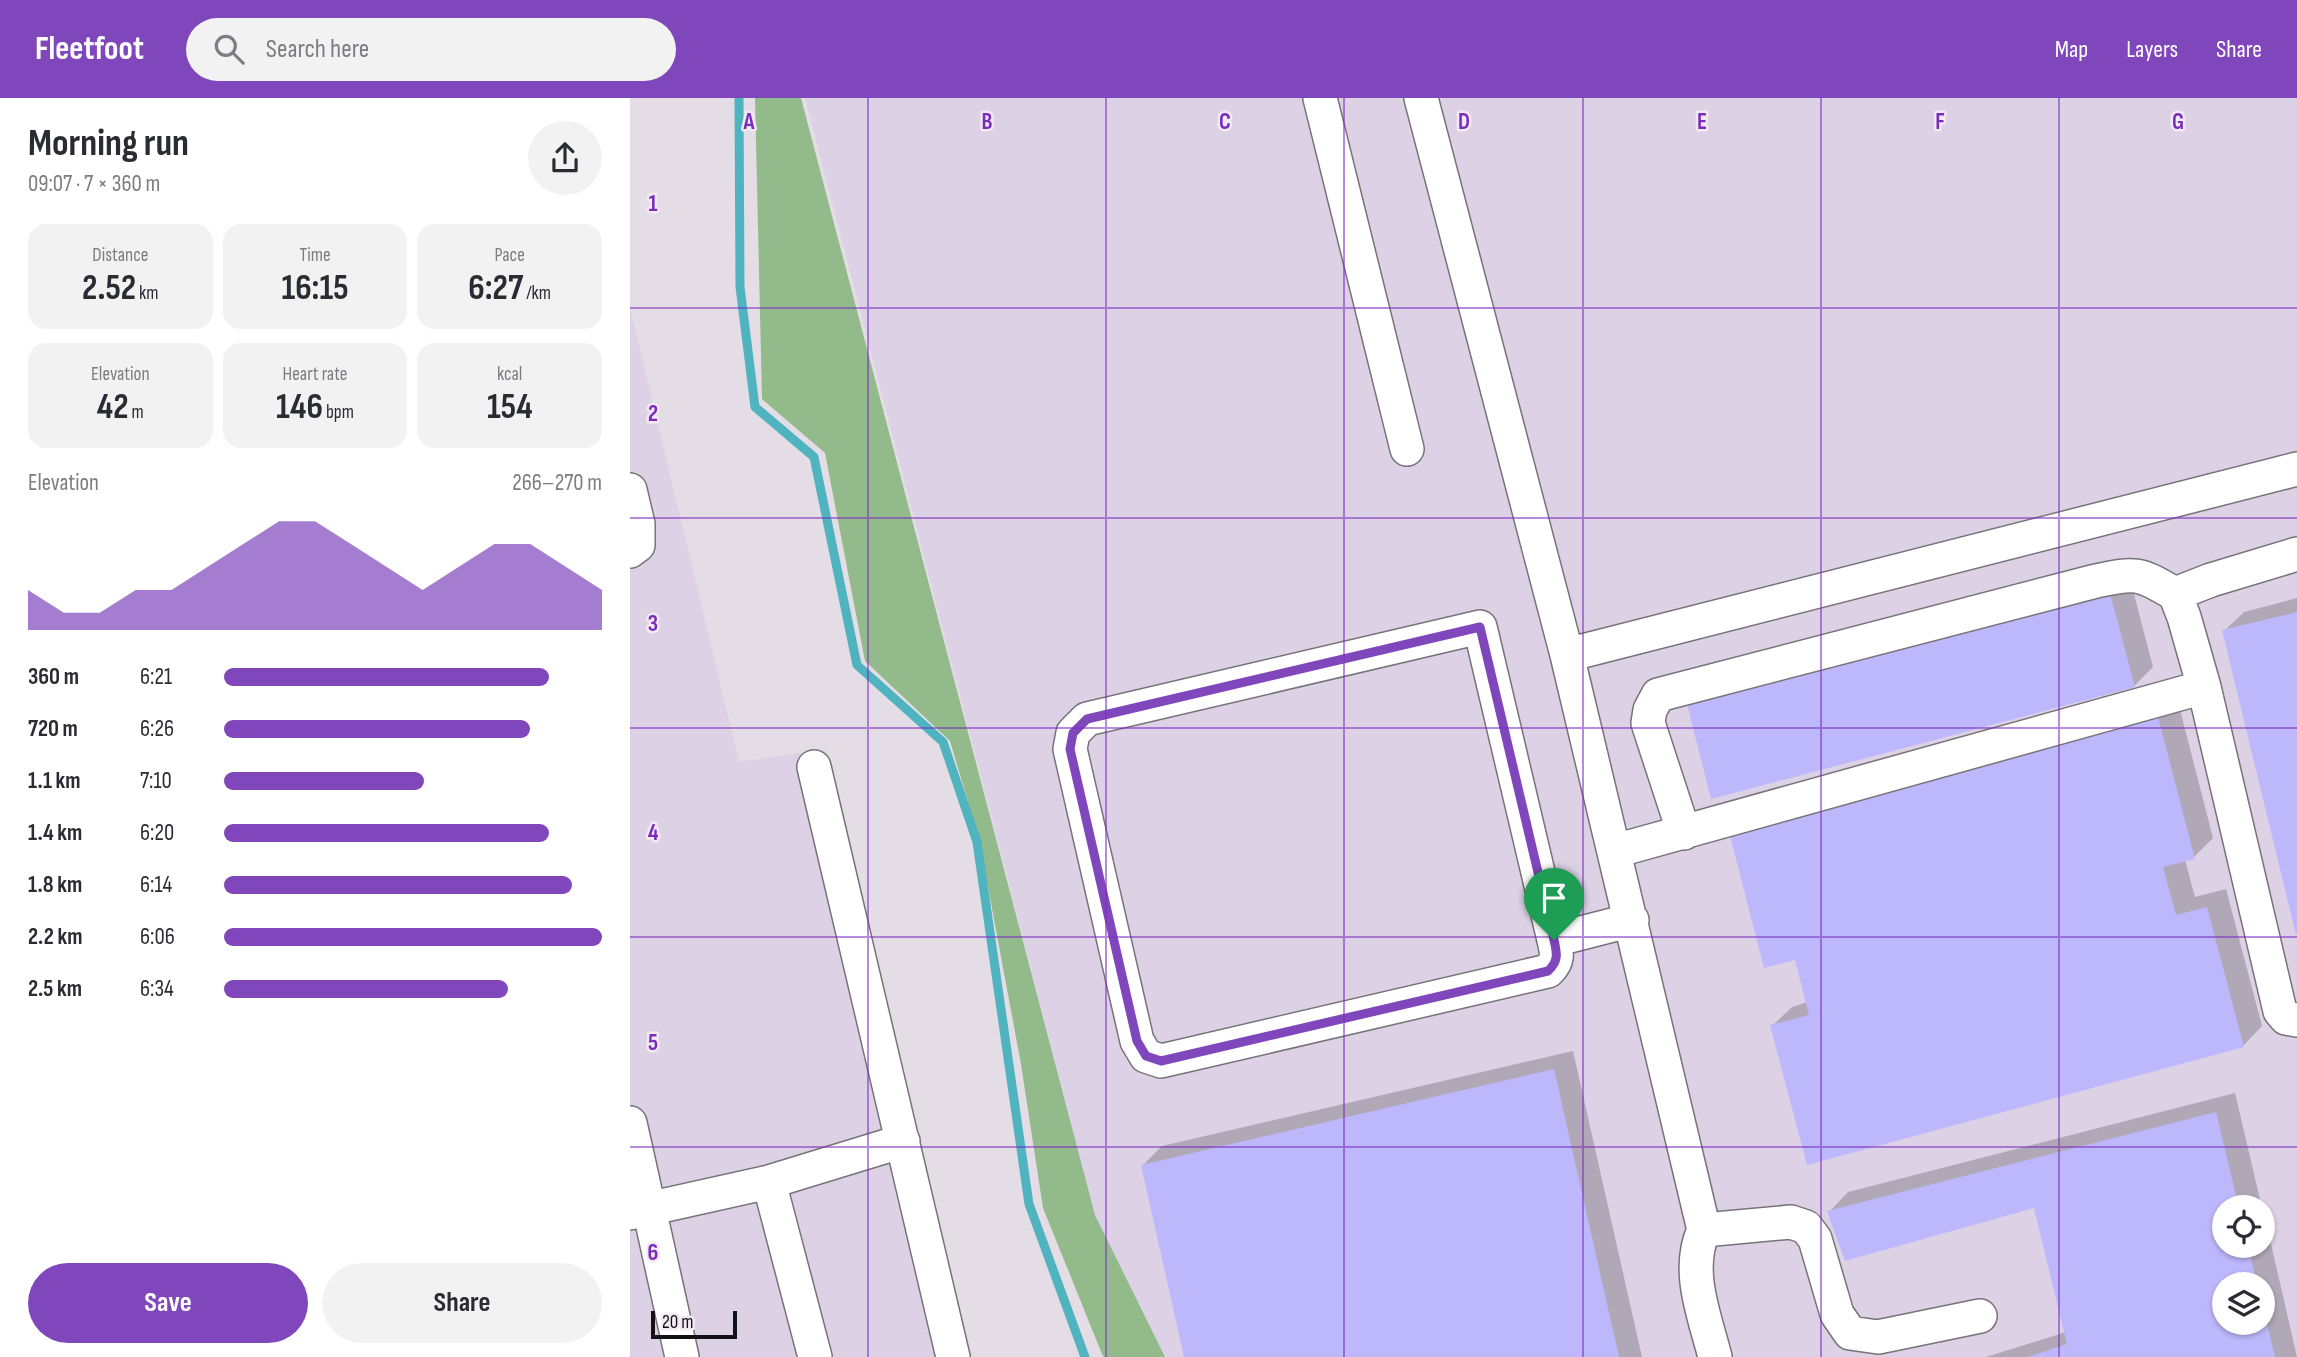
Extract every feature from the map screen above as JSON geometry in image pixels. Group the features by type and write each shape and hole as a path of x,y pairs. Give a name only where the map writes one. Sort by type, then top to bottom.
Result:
{"street":[{"path":"1320,98 1407,449"},
{"path":"1421,98 1567,655 1632,920 1704,1230 1698,1243 1696,1284 1715,1357"},
{"path":"1567,655 2297,469"},
{"path":"630,491 638,524 638,545 630,551"},
{"path":"2175,594 2297,554"},
{"path":"1684,833 1648,723 1650,710 1658,695 2082,584 2127,574 2146,577 2175,594 2184,617 2204,687 2280,1011 2286,1018 2297,1020"},
{"path":"1480,627 1554,940 1557,955 1555,964 1548,971 1161,1061 1146,1056 1137,1041 1070,749 1073,733 1087,719 1480,627"},
{"path":"1615,851 2204,687"},
{"path":"814,767 953,1357"},
{"path":"1554,940 1632,920"},
{"path":"630,1123 640,1211 682,1357"},
{"path":"640,1211 769,1182 903,1141"},
{"path":"769,1182 814,1357"},
{"path":"1704,1230 1791,1222 1806,1227 1815,1239 1837,1314 1850,1333 1878,1337 1980,1316"}],"shaded area":[{"path":"805,98 2297,98 2297,1357 1165,1357 1095,1215"},
{"path":"630,308 739,762 825,749 960,1357 630,1357"}],"green space":[{"path":"755,98 801,98 1095,1215 1165,1357 1104,1357 1102,1354 1043,1208 1021,1064 979,839 950,741 865,661 825,453 762,399"}],"building":[{"path":"2110,593 2135,687 1711,799 1687,704"},
{"path":"2297,612 2297,934 2296,935 2222,630"},
{"path":"2158,717 2195,859 2163,867 2176,915 2207,907 2244,1047 1807,1165 1770,1025 1809,1015 1795,960 1764,968 1729,832"},
{"path":"1554,1069 1619,1357 1184,1357 1141,1165"},
{"path":"2216,1112 2236,1195 2212,1195 2212,1258 2251,1258 2254,1272 2212,1272 2212,1335 2270,1335 2275,1357 2027,1357 2067,1344 2034,1208 1845,1261 1827,1211"}],"waterway":[{"path":"739,98 740,287 755,407 814,457 857,665 943,742 977,842 1029,1204 1085,1357"}],"route":[{"path":"1480,627 1554,940 1557,955 1555,964 1548,971 1161,1061 1146,1056 1137,1041 1070,749 1073,733 1087,719 1480,627"}]}
